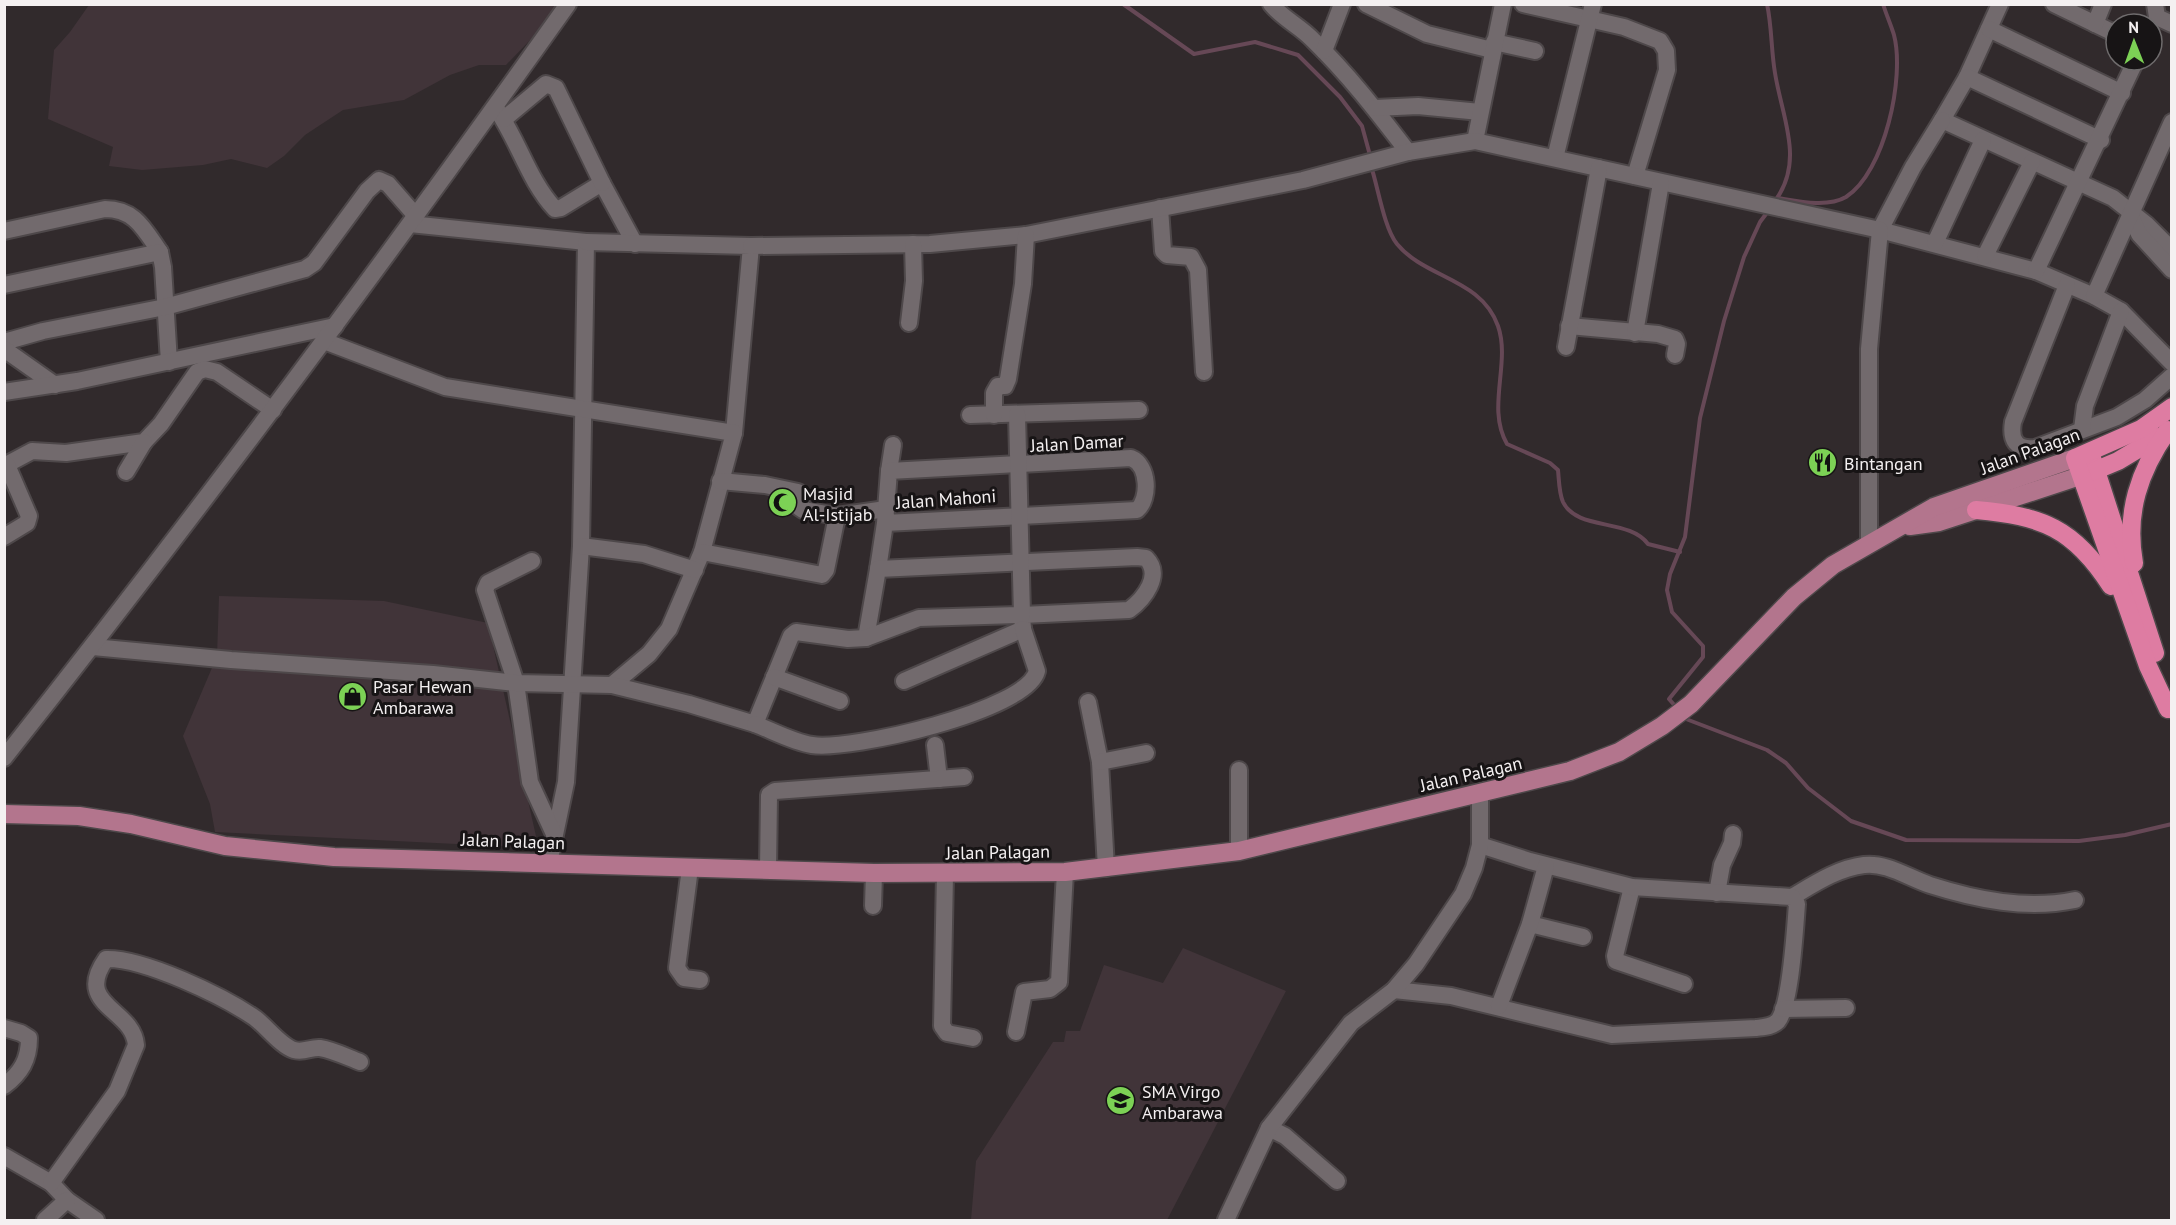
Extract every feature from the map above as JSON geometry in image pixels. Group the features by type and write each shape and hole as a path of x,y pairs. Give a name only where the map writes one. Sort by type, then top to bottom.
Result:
{"highway":[{"name":"Jalan Palagan","path":"2082,455 2141,429 2172,407"},
{"name":"Jalan Palagan","path":"2088,473 2140,449 2170,429"},
{"path":"2136,615 2131,520 2137,486 2152,453 2170,429"},
{"path":"2082,455 2136,615 2148,666 2170,714"},
{"path":"1976,510 2009,513 2042,522 2072,538 2096,563 2136,615"}],"main road":[{"name":"Jalan Palagan","path":"4,814 79,816 130,824 225,846 287,854 690,868 945,874 1065,872 1239,851 1570,771 1619,752 1662,726 1691,704 1794,597 1833,565 1869,542 1934,507 2082,455"},
{"name":"Jalan Palagan","path":"1899,527 1939,522 2088,473"}],"street":[{"path":"4,758 93,647 273,410 413,220 500,113 568,4"},
{"path":"1271,4 1351,78 1408,153"},
{"path":"1324,51 1342,4"},
{"path":"1366,4 1427,34 1535,51"},
{"path":"1475,141 1503,4"},
{"path":"1523,4 1591,12 1648,34 1660,41 1666,51 1667,70 1635,176"},
{"path":"1869,542 1869,349 1880,230 1913,166 1967,77 2000,4"},
{"path":"2054,4 2104,28"},
{"path":"2095,24 2103,4"},
{"path":"1555,158 1591,12"},
{"path":"1989,29 2122,93"},
{"path":"2036,271 2101,140 2131,72"},
{"path":"1967,77 2101,140"},
{"path":"500,113 546,84 556,88 602,183 635,244"},
{"path":"1375,108 1418,106 1480,112"},
{"path":"500,113 536,181 555,208 561,208 602,183"},
{"path":"1942,120 2113,198 2146,224 2172,250"},
{"path":"2094,296 2172,122"},
{"path":"1935,243 1983,140"},
{"path":"4,342 42,331 165,307 305,269 314,263 375,182 383,180 413,220 586,242 751,246 913,244 1026,235 1303,180 1408,153 1475,141 1880,230 2036,271 2094,296 2121,311 2172,363"},
{"path":"1984,256 2032,162"},
{"path":"1566,347 1599,168"},
{"path":"1635,333 1662,183"},
{"path":"1160,208 1163,252 1167,255 1191,257 1198,270 1204,372"},
{"path":"4,231 105,209 126,211 160,252 164,267 169,362"},
{"path":"2130,213 2139,234 2172,270"},
{"path":"994,415 994,390 1008,382 1023,284 1026,235"},
{"path":"549,863 566,782 581,546 586,242"},
{"path":"909,324 913,290 913,244"},
{"path":"612,685 649,654 669,629 702,552 734,433 751,246"},
{"path":"4,285 160,252"},
{"path":"2067,285 2012,432 2017,446 2025,449 2117,417 2145,400 2172,376"},
{"path":"2082,429 2085,406 2121,311"},
{"path":"4,392 55,385 335,326"},
{"path":"1569,326 1658,334 1675,339 1675,355"},
{"path":"324,341 445,387 734,433"},
{"path":"4,349 55,385"},
{"path":"126,472 144,442 161,424 197,372 205,369 217,372 273,410"},
{"path":"970,415 1139,411"},
{"path":"93,647 231,660 433,674 516,684 612,685 755,724 811,745 842,745 935,726 967,716 1010,695 1030,684 1035,677 1034,662 1022,622 1017,414"},
{"path":"4,537 27,523 29,516 6,466 32,451 66,453 144,442"},
{"path":"720,481 765,485 798,492 801,496 801,509 837,516 885,516 888,471 893,445"},
{"name":"Jalan Damar","path":"888,471 1020,466 1122,458 1137,460"},
{"name":"Jalan Mahoni","path":"866,638 885,516 1137,510 1143,505 1146,492 1142,468 1137,460"},
{"path":"702,552 822,575 826,570 837,516"},
{"path":"581,546 644,554 695,570"},
{"path":"755,724 791,636 796,632 848,639 866,638 919,618 977,617 1022,622 1129,609 1144,595 1153,576 1152,568 1146,558 878,569"},
{"path":"532,561 488,583 485,590 516,684 530,782 554,834"},
{"path":"870,617 893,620 897,626"},
{"path":"977,617 990,643"},
{"path":"904,681 990,643 1022,622"},
{"path":"774,677 840,701"},
{"path":"1088,702 1100,762 1106,868"},
{"path":"935,745 939,779"},
{"path":"1100,762 1146,753"},
{"path":"1239,770 1239,851"},
{"path":"768,870 769,795 775,791 964,777"},
{"path":"1226,1221 1269,1128 1351,1023 1394,990 1416,964 1463,894 1474,868 1480,845 1480,794"},
{"path":"1717,893 1722,865 1732,843 1733,834"},
{"path":"1480,845 1546,866 1632,887 1792,897 1838,872 1866,864 1887,868 1929,885 1995,902 2042,905 2075,900"},
{"path":"1499,1006 1530,924 1546,866"},
{"path":"690,868 677,968 684,978 700,980"},
{"path":"1016,1032 1024,992 1050,989 1059,982 1065,872"},
{"path":"873,906 874,873"},
{"path":"945,874 942,1026 947,1033 973,1038"},
{"path":"1632,887 1614,956 1616,961 1684,984"},
{"path":"1394,990 1451,996 1612,1035 1769,1027 1777,1021 1783,1009 1797,903 1792,897"},
{"path":"1530,924 1583,937"},
{"path":"51,1183 117,1091 136,1045 130,1028 104,1004 98,994 95,981 106,959 133,962 237,1006 271,1030 280,1042 292,1050 305,1052 319,1047 360,1062"},
{"path":"1783,1009 1846,1008"},
{"path":"4,1028 21,1033 28,1038 29,1047 19,1075 4,1086"},
{"path":"1269,1128 1285,1136 1337,1181"},
{"path":"4,1156 51,1183 67,1200 96,1221"},
{"path":"45,1221 67,1200"}],"shaded area":[{"path":"89,5 557,5 537,33 506,65 479,65 450,75 404,100 343,110 305,135 284,156 267,168 231,159 203,165 142,170 109,166 113,147 48,119 54,50"},
{"name":"Pasar Hewan Ambarawa","path":"219,596 384,601 488,623 538,845 497,846 215,832 210,804 183,736 217,656"},
{"name":"SMA Virgo Ambarawa","path":"1183,948 1286,991 1167,1220 971,1220 976,1161 1053,1042 1064,1042 1066,1031 1080,1031 1104,965 1163,983"}],"waterway":[{"path":"1123,4 1194,54 1255,42 1298,55 1340,97 1362,126 1371,159"},
{"path":"1767,4 1775,73 1789,138 1790,154 1789,170 1784,186 1775,201"},
{"path":"1778,198 1812,203 1838,200 1846,197 1860,185 1872,167 1889,122 1897,75 1894,35 1883,4"},
{"path":"1371,166 1388,228 1397,244 1409,256 1466,288 1479,298 1490,310 1498,326 1502,355 1499,416 1501,430 1507,444 1550,463 1558,470 1563,502 1570,511 1591,521 1629,531 1648,544 1680,552"},
{"path":"1676,707 1669,699 1703,657 1703,646 1672,612 1667,590 1670,574 1685,537 1700,418 1724,321 1744,257 1760,222 1769,210"},
{"path":"1683,716 1767,750 1786,763 1808,788 1851,821 1906,840 2079,841 2125,835 2172,824"}],"place":[{"name":"Bintangan","path":"1823,463"},
{"name":"Masjid Al-Istijab","path":"782,503"},
{"name":"Pasar Hewan Ambarawa","path":"352,696"},
{"name":"SMA Virgo Ambarawa","path":"1121,1101"}]}
